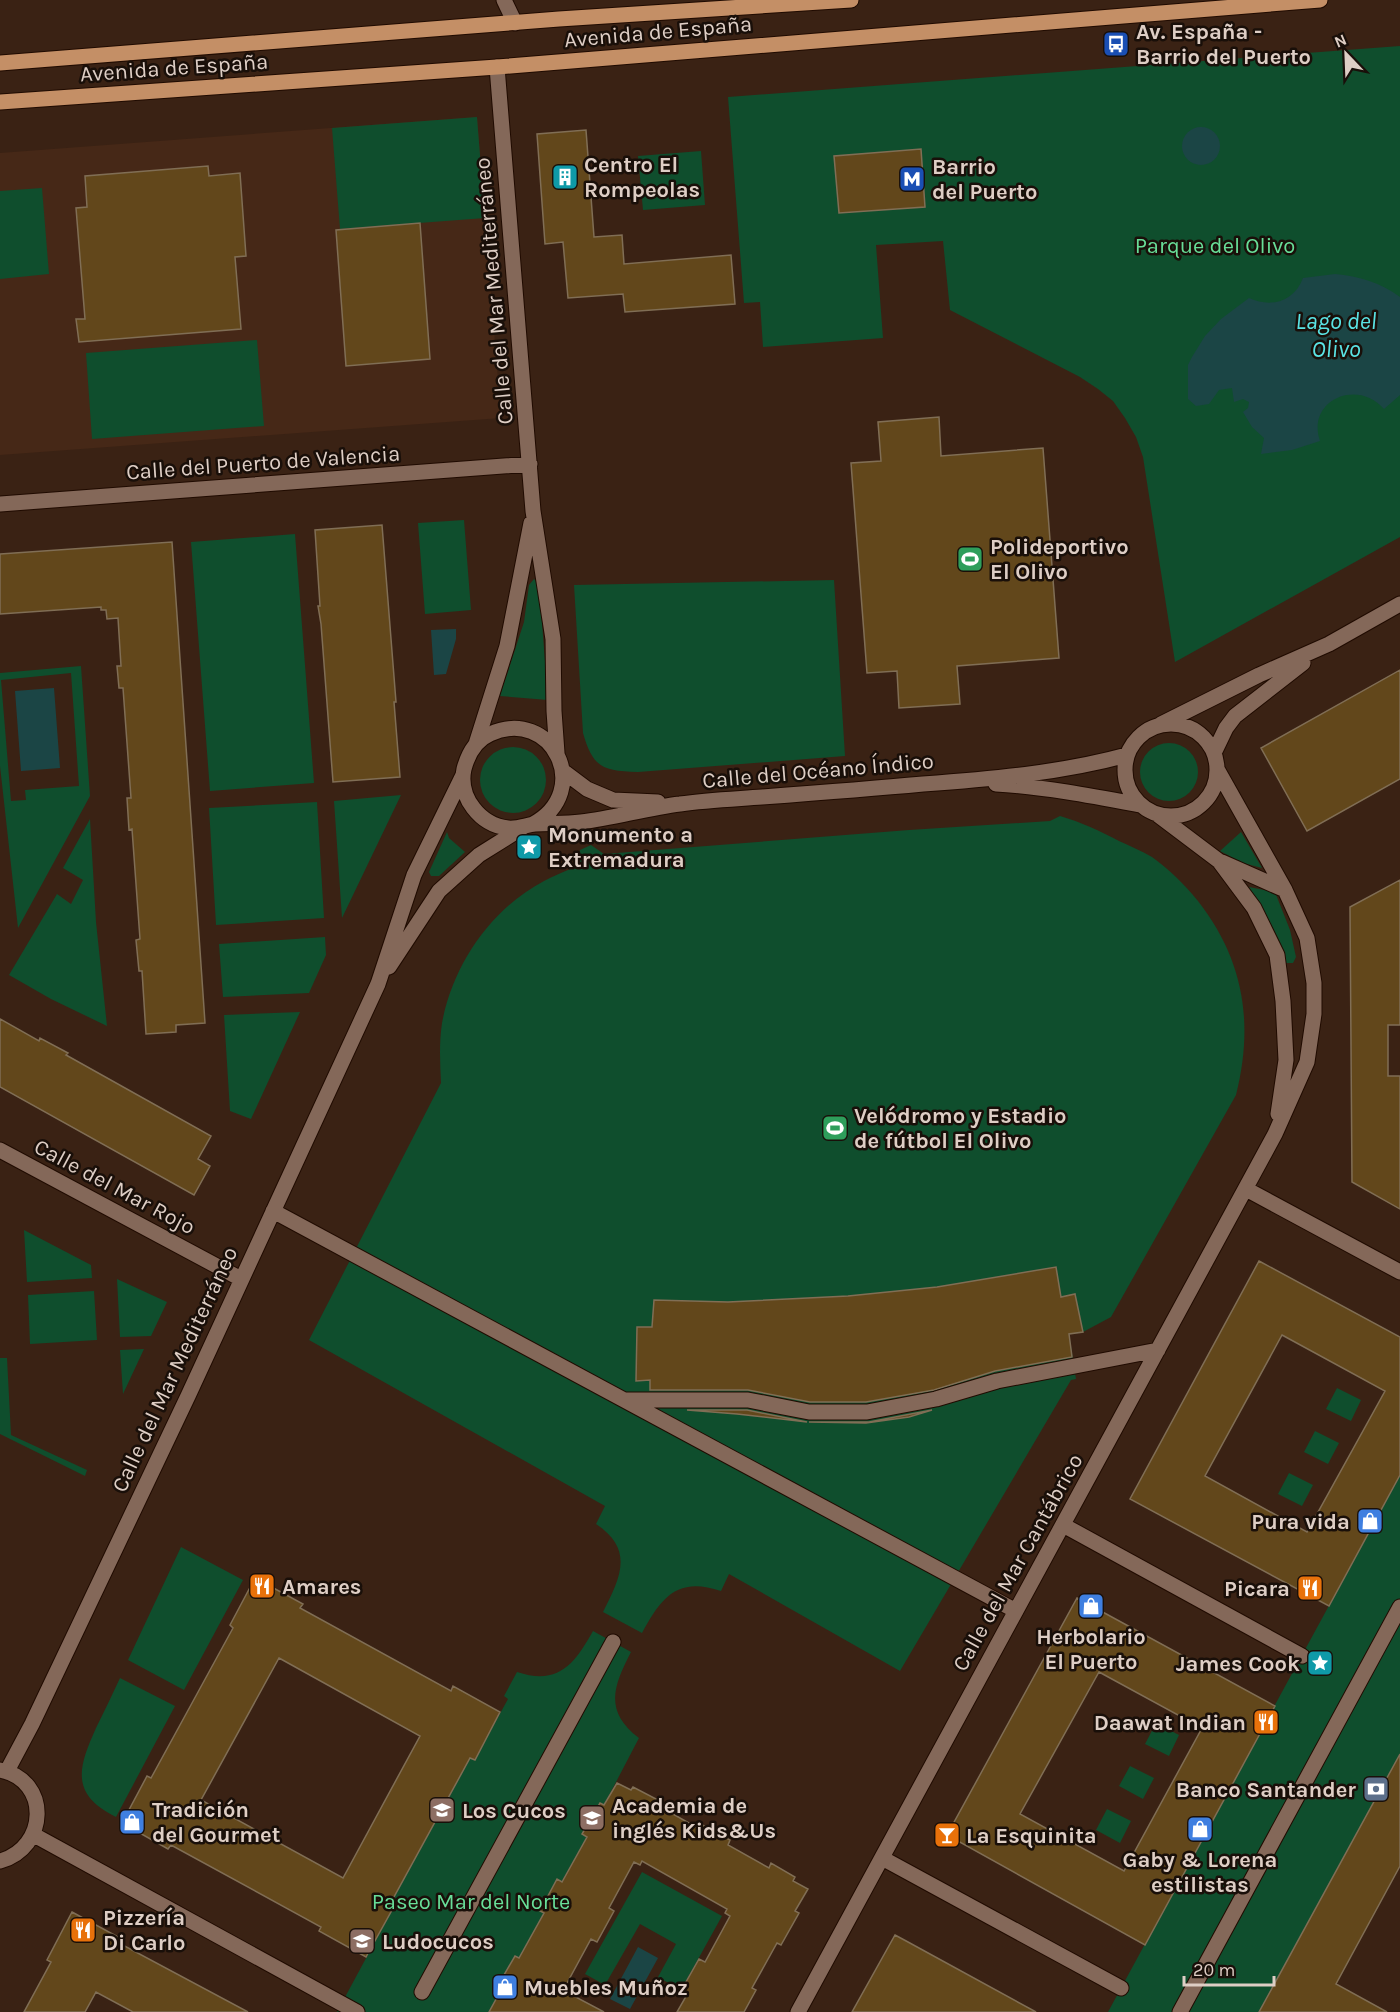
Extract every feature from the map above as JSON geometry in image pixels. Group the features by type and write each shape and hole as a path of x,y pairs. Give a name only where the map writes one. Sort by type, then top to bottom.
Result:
{"main road":[{"name":"Avenida de España","path":"0,63 515,23 851,0"},
{"name":"Avenida de España","path":"0,102 497,66 1320,0"}],"street":[{"path":"504,0 515,23"},
{"name":"Calle del Mar Mediterráneo","path":"497,66 533,512 553,639 557,753"},
{"name":"Calle del Puerto de Valencia","path":"0,504 530,464"},
{"name":"Calle del Mar Mediterráneo","path":"476,744 507,646 533,512"},
{"path":"1158,726 1172,724 1185,726 1197,732 1207,741 1214,753 1217,769 1212,789 1199,807 1186,814 1158,815 1140,805 1131,795 1124,768 1127,755 1134,742 1145,732 1259,675 1329,644 1400,604"},
{"path":"1214,753 1226,728 1244,707 1329,644"},
{"path":"518,728 534,732 547,741 557,753 563,771 561,792 557,802 542,819 527,826 507,828 492,824 480,816 470,804 464,791 463,776 467,759 476,744 488,734 503,729 518,728"},
{"name":"Calle del Océano Índico","path":"527,826 580,822 678,804 960,782 1092,764 1127,755"},
{"name":"Calle del Mar Cantábrico","path":"798,2012 1246,1189 1275,1134 1307,1062 1314,1014 1314,983 1307,938 1285,890 1217,769"},
{"name":"Calle del Océano Índico","path":"563,771 587,789 613,800 678,804"},
{"name":"Calle del Mar Mediterráneo","path":"4,1771 32,1724 378,984 414,875 463,776"},
{"name":"Calle del Océano Índico","path":"960,782 1028,786 1140,805"},
{"name":"Calle del Mar Cantábrico","path":"1158,815 1219,861 1285,890"},
{"name":"Calle del Mar Mediterráneo","path":"378,984 439,891 479,855 527,826"},
{"name":"Calle del Mar Cantábrico","path":"1219,861 1254,908 1277,955 1283,1001 1286,1060 1275,1134"},
{"name":"Calle del Mar Rojo","path":"0,1150 241,1279"},
{"path":"1246,1189 1400,1272"},
{"path":"273,1211 1016,1611"},
{"path":"623,1400 748,1400 809,1412 867,1412 936,1399 997,1381 1158,1350"},
{"path":"1063,1525 1302,1656"},
{"path":"1180,2012 1400,1607"},
{"path":"422,1992 613,1642"},
{"path":"0,1861 11,1858 24,1850 34,1835 38,1818 37,1803 30,1790 20,1779 4,1771"},
{"path":"34,1835 357,2012"},
{"path":"882,1858 1121,1988"}],"shaded area":[{"path":"477,117 501,418 0,455 0,153"}],"green space":[{"name":"Parque del Olivo","path":"1400,46 1400,537 1175,662 1143,457 1136,437 1113,401 1098,389 1080,377 950,310 943,241 876,245 883,338 763,347 760,302 744,303 728,97"},
{"path":"477,117 485,218 340,229 332,128"},
{"path":"701,151 705,205 643,210 638,156"},
{"path":"42,188 49,274 0,279 0,191"},
{"path":"257,340 264,426 92,439 86,353"},
{"path":"464,520 471,610 425,614 418,523"},
{"path":"295,534 314,783 210,791 191,542"},
{"path":"534,579 539,584 548,700 500,696 524,622 529,585"},
{"path":"834,580 845,756 638,772 608,768 601,765 591,754 583,733 574,585"},
{"path":"81,666 90,796 18,928 0,766 0,673","holes":["71,673 79,786 25,790 26,800 11,801 1,680"]},
{"path":"1163,743 1175,743 1190,751 1198,766 1198,778 1190,793 1175,801 1163,801 1148,793 1140,778 1140,766 1148,751"},
{"path":"513,747 526,750 536,757 543,767 546,780 543,793 536,803 526,810 513,813 500,810 490,803 483,793 480,780 483,767 490,757 500,750"},
{"path":"401,795 342,918 334,801"},
{"path":"317,802 324,918 216,925 209,808"},
{"name":"Velódromo y Estadio de fútbol El Olivo","path":"1060,816 1090,827 1152,857 1188,889 1214,923 1226,946 1241,993 1244,1018 1244,1043 1236,1095 1111,1317 1083,1332 1069,1334 1076,1379 1071,1380 900,1671 729,1574 721,1591 693,1586 672,1593 656,1610 642,1633 603,1612 615,1588 620,1565 620,1554 616,1544 596,1524 605,1506 309,1340 441,1083 442,1023 447,1001 465,960 477,940 507,907 544,881 573,868 580,850 591,845 604,854 1050,821"},
{"path":"90,819 96,922 107,1026 51,999 9,975 57,894 71,904 83,880 63,868"},
{"path":"447,832 449,838 465,852 439,876 431,876 429,872"},
{"path":"1241,832 1262,868 1243,863 1220,851"},
{"path":"1249,887 1275,892 1290,930 1296,957 1293,963 1286,963 1265,914"},
{"path":"325,937 326,955 309,993 223,997 219,944"},
{"path":"300,1012 251,1119 230,1111 224,1015"},
{"path":"24,1230 91,1265 92,1278 27,1282"},
{"path":"117,1279 167,1302 151,1336 120,1337"},
{"path":"94,1291 97,1340 30,1344 28,1295"},
{"path":"144,1349 123,1394 120,1350"},
{"path":"0,1358 7,1358 11,1435 87,1470 85,1476 0,1434"},
{"path":"1337,1388 1361,1400 1351,1421 1326,1409"},
{"path":"1315,1431 1339,1443 1328,1464 1304,1452"},
{"path":"1289,1473 1313,1485 1302,1506 1278,1494"},
{"path":"1400,1475 1400,1755 1259,2012 1108,2012"},
{"path":"181,1547 243,1580 184,1690 128,1660"},
{"name":"Paseo Mar del Norte","path":"593,1631 631,1652 616,1687 615,1698 620,1718 639,1738 604,1805 600,1803 583,1834 587,1837 562,1881 557,1880 540,1910 544,1913 519,1958 515,1956 497,1987 501,1990 489,2012 337,2012 392,1910 388,1908 470,1758 475,1759 508,1699 504,1696 517,1672 532,1676 555,1674 572,1662"},
{"path":"120,1678 175,1706 116,1817 91,1799 82,1779 82,1768 90,1742"},
{"path":"1156,1723 1179,1735 1169,1756 1145,1744"},
{"path":"1130,1766 1154,1778 1143,1799 1119,1786"},
{"path":"1107,1809 1131,1821 1120,1843 1096,1830"},
{"path":"642,1872 722,1916 681,1990 658,1977 676,1944 640,1924 605,1985 585,1974"}],"water":[{"path":"1201,127 1215,132 1220,146 1215,160 1201,165 1187,160 1182,146 1187,132"},
{"name":"Lago del Olivo","path":"1335,274 1369,281 1400,297 1400,395 1384,409 1373,400 1361,395 1337,398 1327,405 1320,415 1318,427 1320,441 1292,450 1261,454 1264,438 1252,427 1243,412 1248,408 1249,402 1243,399 1234,402 1232,388 1219,390 1209,404 1196,406 1188,399 1188,365 1205,336 1221,319 1249,298 1265,302 1281,301 1294,293 1303,278"},
{"path":"456,629 456,639 446,674 434,675 431,630"},
{"path":"54,688 60,768 21,771 15,691"},
{"path":"638,1947 658,1958 630,2009 610,1999"}],"building":[{"name":"Centro El Rompeolas","path":"586,130 594,237 622,235 624,264 731,255 735,304 625,312 623,294 568,298 563,242 545,244 537,134"},
{"path":"921,149 925,207 839,213 834,156"},
{"path":"208,166 209,176 240,173 246,256 235,257 241,329 79,342 76,319 85,319 76,208 87,207 85,176"},
{"path":"420,223 430,359 346,366 336,230"},
{"name":"Polideportivo El Olivo","path":"939,417 941,456 1043,448 1059,658 957,666 960,704 899,708 897,671 867,673 851,463 881,461 878,422"},
{"path":"382,525 400,777 333,782 318,606 320,606 315,530"},
{"path":"172,542 205,1023 176,1025 176,1032 146,1034 142,971 139,971 136,940 140,939 132,829 129,830 127,798 131,798 123,688 119,688 117,666 121,666 118,618 107,619 106,610 101,610 101,607 0,614 0,554"},
{"path":"1400,670 1400,779 1307,831 1261,748"},
{"path":"1400,880 1400,1025 1388,1025 1388,1076 1400,1076 1400,1209 1352,1182 1350,907"},
{"path":"0,1019 39,1041 40,1038 68,1053 66,1055 211,1136 198,1159 210,1166 194,1195 0,1087"},
{"path":"1259,1261 1400,1337 1400,1475 1329,1606 1130,1499","holes":["1282,1335 1385,1391 1307,1532 1205,1476"]},
{"path":"1056,1267 1061,1297 1075,1294 1083,1332 1069,1334 1072,1357 995,1371 934,1390 866,1402 810,1402 748,1390 650,1390 650,1380 636,1381 637,1327 652,1327 654,1300 728,1302 848,1296 937,1287"},
{"path":"687,1410 747,1410 807,1422 737,1414"},
{"path":"932,1410 909,1417 866,1423 809,1422 869,1422"},
{"path":"255,1578 303,1604 300,1608 451,1691 453,1686 500,1712 475,1760 470,1758 388,1908 392,1910 366,1957 319,1931 321,1927 171,1845 168,1849 122,1823 147,1776 151,1778 233,1628 230,1625","holes":["279,1658 420,1736 343,1878 201,1800"]},
{"path":"1077,1598 1275,1706 1145,1945 947,1835","holes":["1099,1672 1202,1728 1124,1871 1020,1814"]},
{"path":"1400,1754 1400,1866 1336,1984 1387,2012 1259,2012"},
{"path":"617,1783 631,1790 633,1787 658,1800 655,1804 696,1827 699,1823 730,1840 728,1845 769,1868 771,1863 795,1877 793,1881 808,1889 795,1911 799,1913 781,1945 777,1943 752,1988 756,1990 744,2012 677,2012 688,1993 682,1989 699,1959 705,1962 730,1916 725,1913 727,1909 642,1861 640,1865 634,1862 609,1908 614,1911 597,1942 591,1939 566,1985 571,1988 568,1993 604,2012 489,2012 501,1990 497,1987 515,1956 519,1958 544,1913 540,1911 557,1879 562,1882 587,1837 582,1834 600,1803 604,1805"},
{"path":"72,1912 120,1938 117,1942 248,2012 133,2012 96,1992 85,2012 24,2012 51,1962 47,1960"},
{"path":"895,1935 908,1942 1036,2012 852,2012"}],"place":[{"name":"Av. España - Barrio del Puerto","path":"1116,44"},
{"name":"Centro El Rompeolas","path":"565,177"},
{"name":"Barrio del Puerto","path":"912,179"},
{"name":"Polideportivo El Olivo","path":"970,559"},
{"name":"Monumento a Extremadura","path":"529,847"},
{"name":"Velódromo y Estadio de fútbol El Olivo","path":"835,1128"},
{"name":"Pura vida","path":"1370,1521"},
{"name":"Amares","path":"262,1586"},
{"name":"Picara","path":"1310,1588"},
{"name":"Herbolario El Puerto","path":"1091,1606"},
{"name":"James Cook","path":"1320,1663"},
{"name":"Daawat Indian","path":"1266,1722"},
{"name":"Banco Santander","path":"1376,1789"},
{"name":"Los Cucos","path":"442,1810"},
{"name":"Academia de inglés Kids&Us","path":"592,1818"},
{"name":"Tradición del Gourmet","path":"132,1822"},
{"name":"Gaby & Lorena estilistas","path":"1200,1829"},
{"name":"La Esquinita","path":"947,1835"},
{"name":"Pizzería Di Carlo","path":"83,1930"},
{"name":"Ludocucos","path":"362,1941"},
{"name":"Muebles Muñoz","path":"505,1987"}]}
